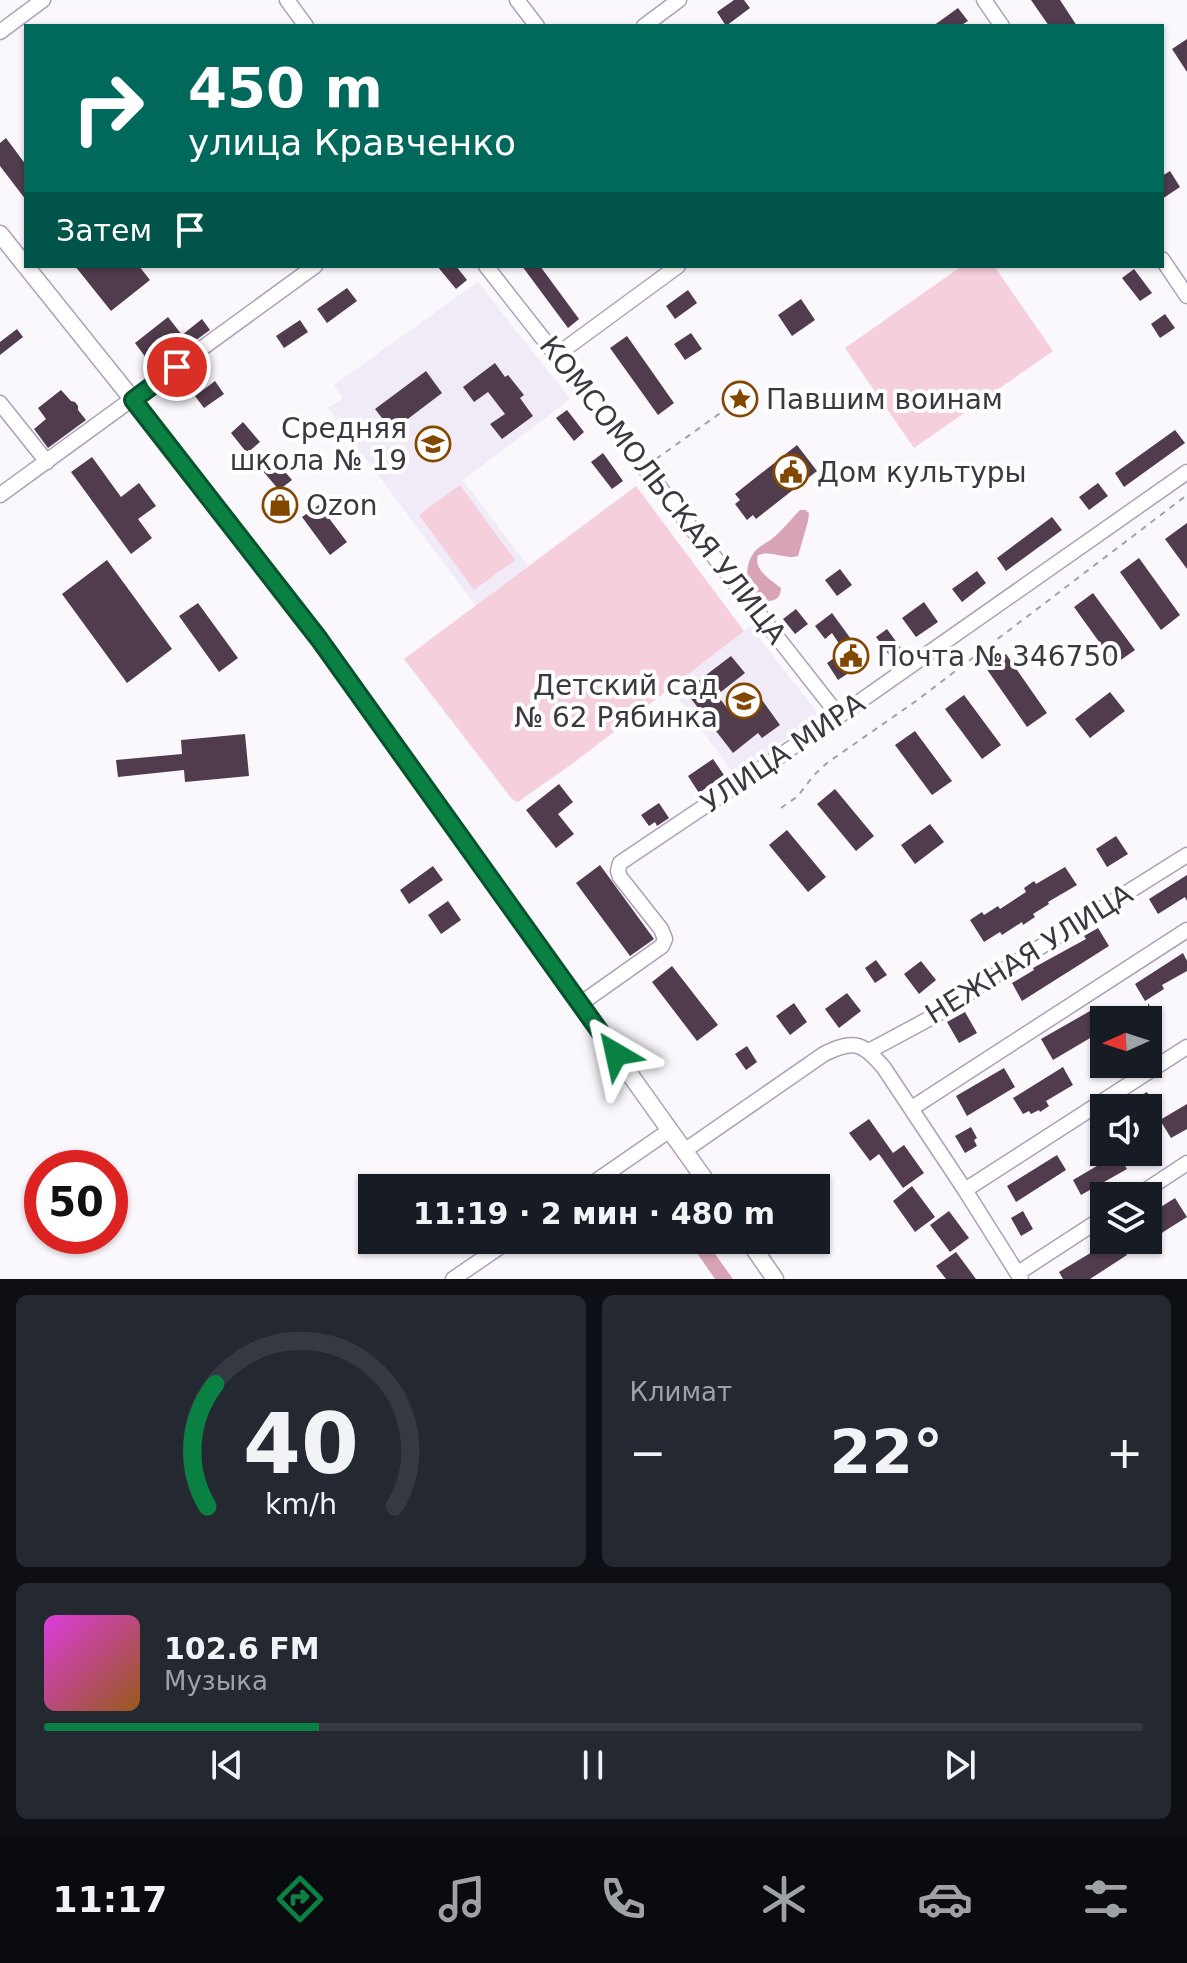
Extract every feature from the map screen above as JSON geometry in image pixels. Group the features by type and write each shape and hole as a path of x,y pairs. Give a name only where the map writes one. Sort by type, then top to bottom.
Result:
{"main road":[{"path":"0,234 24,264"},
{"path":"27,268 319,639 701,1174"},
{"path":"758,1254 775,1279"}],"street":[{"path":"0,32 43,0"},
{"path":"287,0 305,24"},
{"path":"517,0 535,24"},
{"path":"647,24 679,0"},
{"path":"984,0 1001,24"},
{"path":"1164,262 1187,296"},
{"path":"0,495 312,268"},
{"name":"КОМСОМОЛЬСКАЯ УЛИЦА","path":"488,268 839,716"},
{"path":"558,354 675,268"},
{"path":"0,403 47,462"},
{"name":"УЛИЦА МИРА","path":"580,1004 662,946 665,939 661,929 620,877 620,863 839,716 1187,472"},
{"name":"НЕЖНАЯ УЛИЦА","path":"869,1051 936,1015 1187,855"},
{"path":"912,1108 1187,930"},
{"path":"684,1151 824,1054 846,1045 856,1046 869,1051 884,1068 1020,1276 1090,1227"},
{"path":"965,1190 1187,1047"},
{"path":"606,1174 670,1130"},
{"path":"1158,1182 1187,1163"},
{"path":"453,1279 490,1254"}],"path":[{"path":"645,467 733,404"},
{"path":"781,808 798,796 827,763 916,701 1187,495"}],"shaded area":[{"path":"959,268 995,268 1053,351 914,448 845,348"},
{"name":"Средняя школа № 19","path":"478,282 570,399 463,480 528,566 476,606 328,408 343,398 334,385"},
{"path":"460,485 515,560 474,590 419,515"},
{"path":"636,486 744,631 518,802 512,799 404,659"},
{"path":"800,510 809,513 798,556 758,555 760,570 781,588 777,598 762,601 756,598 748,585 750,561 757,549 777,535"},
{"name":"Детский сад № 62 Рябинка","path":"750,626 819,715 735,775 670,687"},
{"path":"698,1254 715,1254 733,1279 715,1279"}],"building":[{"path":"734,0 744,0 750,8 729,24 725,24 717,12"},
{"path":"1031,0 1060,0 1076,24 1048,24"},
{"path":"958,8 968,21 963,24 936,24"},
{"path":"1187,39 1187,72 1172,49"},
{"path":"6,138 24,162 24,197 0,166 0,143"},
{"path":"1170,171 1180,187 1164,198 1164,175"},
{"path":"77,268 141,268 150,280 111,311"},
{"path":"439,268 458,268 467,280 456,289"},
{"path":"523,268 541,268 579,319 568,328"},
{"path":"1134,269 1152,293 1140,301 1122,278"},
{"path":"347,288 357,301 327,323 317,309"},
{"path":"688,290 697,303 675,319 666,306"},
{"path":"801,299 815,320 792,336 778,315"},
{"path":"1165,314 1175,328 1160,338 1151,324"},
{"path":"168,317 182,335 202,319 210,330 167,361 161,353 149,362 135,343"},
{"path":"300,320 308,332 284,348 276,336"},
{"path":"17,329 23,337 0,355 0,342"},
{"path":"691,333 702,349 685,360 674,344"},
{"path":"627,336 674,403 658,415 610,348"},
{"path":"495,363 524,395 520,398 533,416 502,439 490,424 505,414 488,392 474,402 463,387"},
{"path":"426,371 442,393 392,431 375,409"},
{"path":"215,381 224,394 204,408 195,396"},
{"path":"61,390 75,402 86,420 48,448 34,429 46,419 38,408"},
{"path":"567,410 584,432 574,441 556,418"},
{"path":"243,422 260,442 247,453 231,433"},
{"path":"1175,430 1185,443 1124,487 1115,473"},
{"path":"797,445 817,471 756,519 753,515 747,520 735,504 740,500 735,494"},
{"path":"603,453 623,481 612,489 591,462"},
{"path":"92,457 121,497 139,483 156,506 138,519 152,538 131,554 71,472"},
{"path":"275,460 292,480 279,490 262,470"},
{"path":"1098,483 1108,496 1089,510 1079,497"},
{"path":"319,505 347,542 330,555 302,517"},
{"path":"1052,517 1062,530 1006,571 997,558"},
{"path":"1187,523 1187,569 1165,539"},
{"path":"1139,558 1180,615 1161,630 1120,572"},
{"path":"107,560 172,649 127,683 62,594"},
{"path":"840,569 852,585 837,596 825,580"},
{"path":"977,571 986,583 962,602 952,589"},
{"path":"1093,593 1135,650 1115,664 1074,607"},
{"path":"924,602 938,622 916,637 902,618"},
{"path":"198,603 238,658 219,672 179,616"},
{"path":"796,609 808,624 795,634 783,619"},
{"path":"832,613 867,661 838,680 827,663 844,651 832,633 825,639 815,626"},
{"path":"887,629 903,651 892,659 876,637"},
{"path":"1006,654 1047,713 1027,727 986,668"},
{"path":"731,656 745,673 717,695 728,709 754,689 780,725 762,738 758,733 733,753 685,691"},
{"path":"1110,692 1125,711 1090,738 1075,719"},
{"path":"964,695 1001,745 982,759 945,709"},
{"path":"915,731 952,781 932,795 895,745"},
{"path":"245,734 249,776 185,782 184,770 118,777 116,760 182,754 181,740"},
{"path":"713,759 724,775 699,793 688,776"},
{"path":"559,784 573,802 558,814 574,834 556,848 526,810"},
{"path":"835,789 874,836 856,851 817,804"},
{"path":"659,803 669,818 657,826 655,822 649,826 641,815"},
{"path":"930,824 944,842 915,864 901,845"},
{"path":"787,830 826,877 808,892 769,845"},
{"path":"1116,836 1128,854 1107,867 1096,849"},
{"path":"600,865 654,939 630,956 576,883"},
{"path":"433,866 443,880 409,904 400,890"},
{"path":"1065,867 1077,885 1048,902 1023,925 1022,922 984,942 970,920 998,906 1000,909 1026,892 1024,888 1034,881 1036,884"},
{"path":"1187,875 1187,901 1185,897 1158,914 1149,899"},
{"path":"448,901 461,920 441,934 428,915"},
{"path":"1098,928 1109,946 1022,1001 1012,983 1086,939 1084,936"},
{"path":"1183,953 1187,971 1162,985 1164,989 1145,1001 1135,984"},
{"path":"876,960 887,975 875,983 865,968"},
{"path":"921,961 936,980 919,994 904,974"},
{"path":"672,966 718,1025 697,1041 652,982"},
{"path":"847,993 861,1011 839,1028 825,1009"},
{"path":"794,1003 807,1022 790,1035 776,1016"},
{"path":"1090,1011 1090,1038 1053,1060 1041,1039"},
{"path":"965,1012 977,1033 959,1043 947,1022"},
{"path":"747,1046 757,1062 746,1070 735,1054"},
{"path":"1063,1067 1073,1085 1046,1101 1049,1106 1040,1112 1023,1114 1013,1098"},
{"path":"1004,1068 1015,1087 967,1116 956,1096"},
{"path":"1187,1104 1187,1129 1171,1138 1162,1119"},
{"path":"869,1119 893,1153 904,1145 924,1173 903,1188 879,1154 870,1161 849,1133"},
{"path":"971,1127 977,1138 974,1140 977,1146 965,1153 955,1136"},
{"path":"1057,1155 1066,1170 1016,1202 1007,1186"},
{"path":"1097,1166 1125,1166 1127,1169 1104,1182 1090,1182 1090,1190 1081,1195 1073,1180"},
{"path":"912,1186 935,1217 915,1232 893,1201"},
{"path":"1175,1198 1187,1217 1162,1233 1162,1206"},
{"path":"949,1211 969,1238 950,1252 930,1225"},
{"path":"1023,1211 1033,1229 1021,1236 1011,1218"},
{"path":"956,1252 976,1279 946,1279 936,1266"},
{"path":"1090,1253 1127,1255 1090,1279 1063,1279 1059,1272"}],"place":[{"name":"Павшим воинам","path":"740,399"},
{"name":"Средняя школа № 19","path":"433,444"},
{"name":"Дом культуры","path":"791,472"},
{"name":"Ozon","path":"280,505"},
{"name":"Почта № 346750","path":"851,656"},
{"name":"Детский сад № 62 Рябинка","path":"744,701"}],"route":[{"path":"177,367 133,400 319,639 616,1054"}]}
